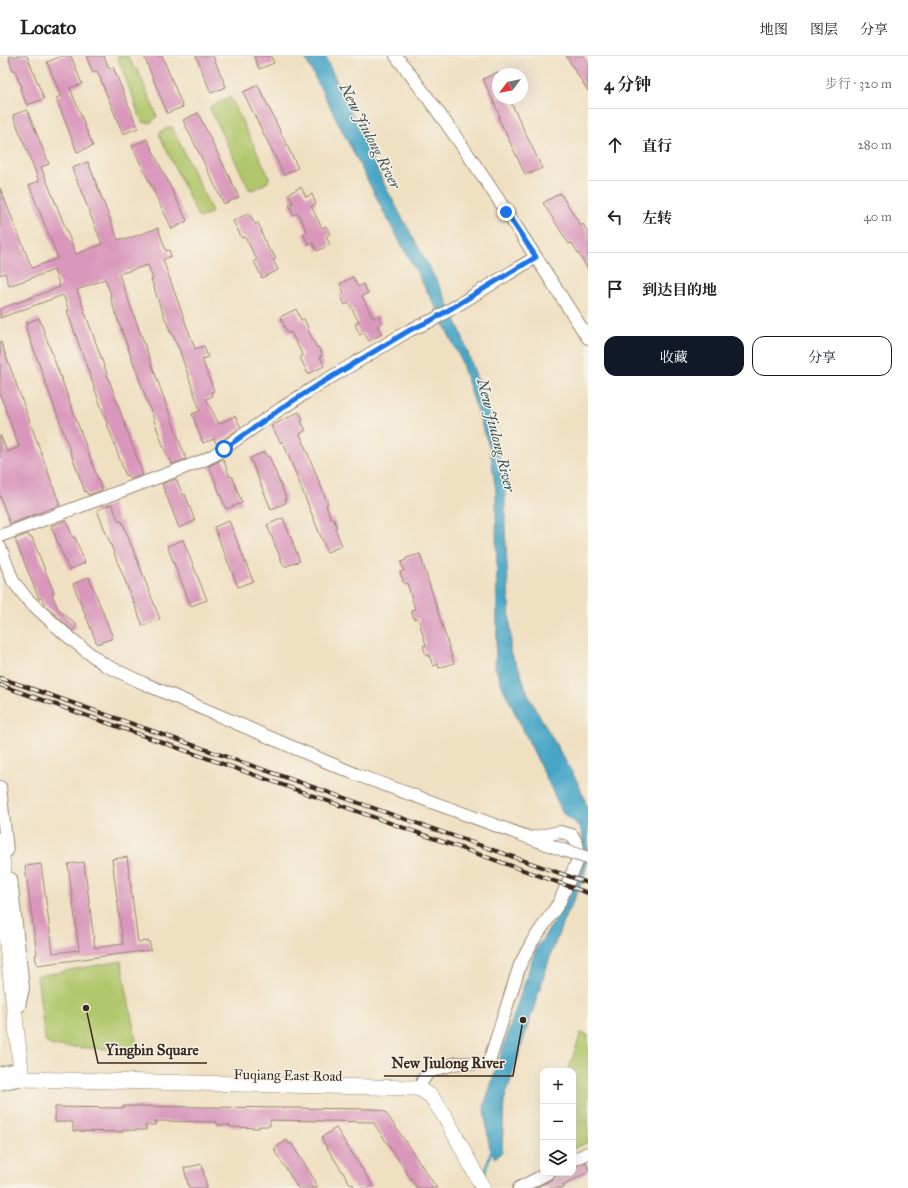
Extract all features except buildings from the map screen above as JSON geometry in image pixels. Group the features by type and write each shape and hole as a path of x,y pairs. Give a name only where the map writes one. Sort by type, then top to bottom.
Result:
{"main road":[{"path":"0,840 24,1073"},
{"path":"0,882 17,1008"},
{"name":"Fuqiang East Road","path":"24,1073 68,1070 416,1078 423,1080 438,1089 455,1115 475,1163 483,1188"},
{"name":"Fuqiang East Road","path":"24,1073 68,1080 420,1089 431,1096 475,1163 494,1188"}],"street":[{"path":"396,56 450,128 588,338"},
{"path":"0,536 195,464 214,455 318,385 410,330 432,320 456,306 536,257"},
{"path":"0,547 13,581 28,600 64,633 105,665 143,683 355,774 588,858"},
{"path":"0,787 23,988 17,1008"},
{"path":"423,1080 431,1071 457,1063 485,1064 489,1062 520,964 532,942 559,903 577,862 578,850 572,835 560,832 530,838"},
{"path":"0,941 7,996 17,1008"},
{"path":"0,1073 24,1073"},
{"path":"0,1084 24,1073"},
{"path":"576,1159 588,1153"},
{"path":"519,1188 542,1176"}],"green space":[{"path":"117,56 128,56 133,66 138,71 157,116 153,121 149,123 142,122"},
{"path":"231,98 269,177 268,182 253,190 249,189 210,109 210,107"},
{"path":"172,127 212,211 211,213 200,218 159,134"},
{"path":"121,961 138,1051 50,1045 45,1040 37,976"},
{"path":"581,1033 588,1035 588,1142 576,1148 576,1068 569,1068"}],"water":[{"path":"304,56 325,56 384,184 443,293 460,330 489,413 505,491 505,526 511,641 510,652 521,673 530,699 577,781 584,797 588,812 588,858 582,883 565,917 551,954 504,1101 502,1152 495,1158 489,1146 484,1106 535,951 560,912 569,893 580,860 583,839 579,827 563,813 504,690 495,667 497,628 496,492 490,450 460,358 435,306 388,220"}],"waterway":[{"name":"New Jiulong River","path":"484,1176 492,1148"}],"railway":[{"path":"0,678 588,883"},
{"path":"0,685 588,893"}],"place":[{"name":"Yingbin Square","path":"86,1008"},
{"name":"New Jiulong River","path":"523,1020"}],"route":[{"path":"224,449 282,408 318,385 410,330 432,320 536,257 506,212"}]}
